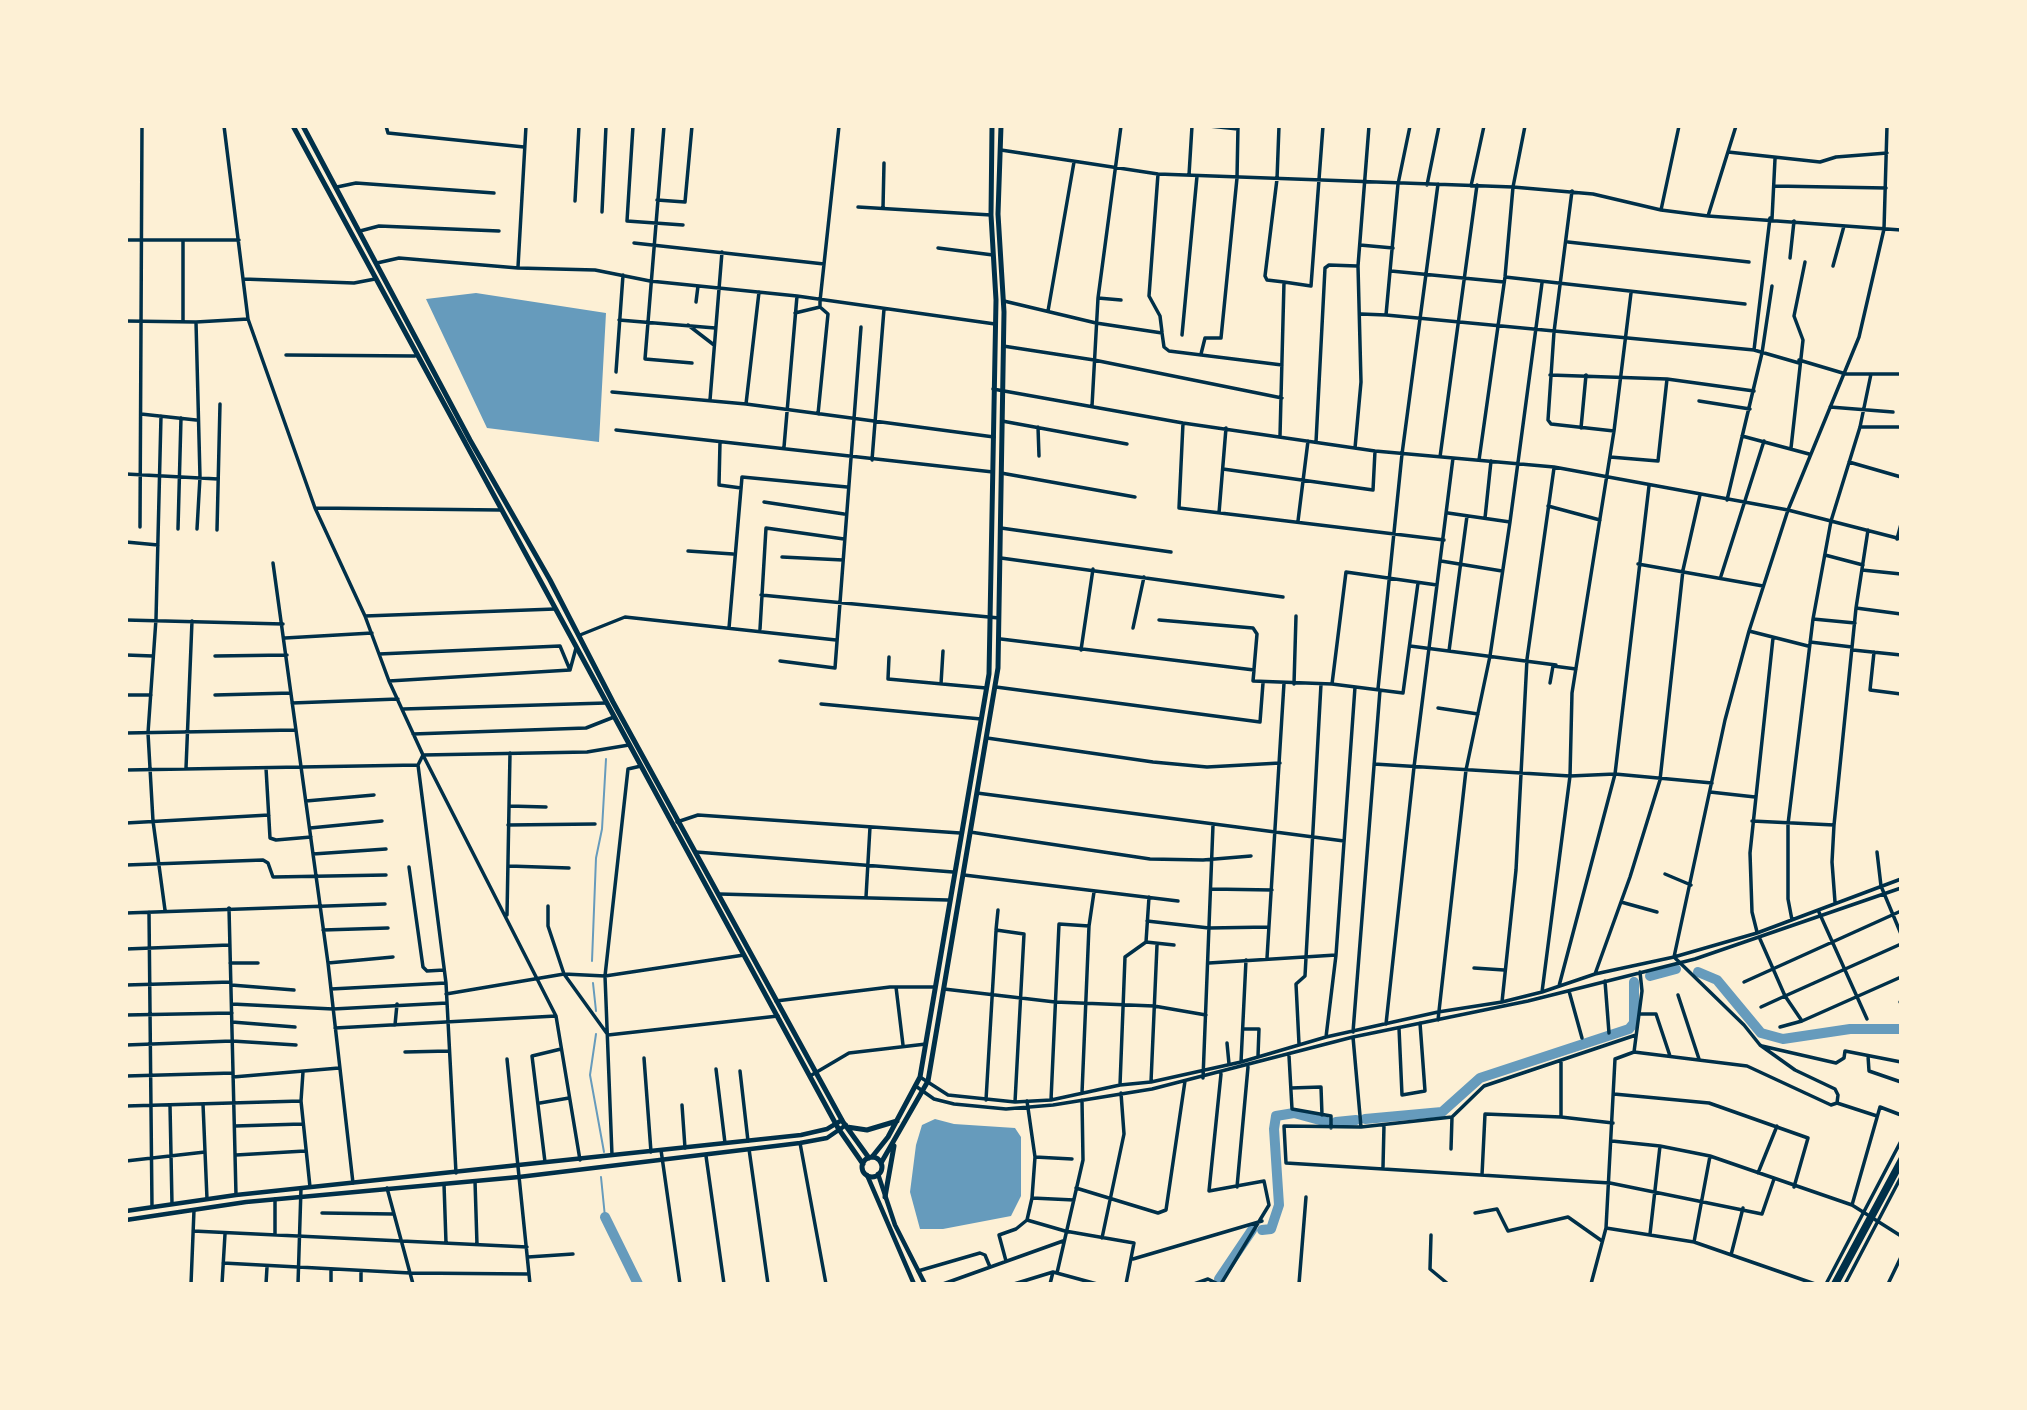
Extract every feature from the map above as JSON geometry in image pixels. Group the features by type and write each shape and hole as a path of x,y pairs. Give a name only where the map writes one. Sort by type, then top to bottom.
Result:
{"highway":[{"path":"293,126 415,356 629,745 675,823 696,852 845,1124 871,1157 881,1163"},
{"path":"303,126 578,636 744,955 867,1175 878,1174 881,1163 928,1081 996,687 1000,639 1004,301 998,214 1000,126"},
{"path":"863,1164 897,1121 920,1077 948,900 987,688 992,618 994,437 992,126"},
{"path":"845,1124 867,1130 897,1121"},
{"path":"885,1197 895,1139"}],"street":[{"path":"140,527 142,126"},
{"path":"224,126 248,318 315,508 365,616 389,681 423,755 556,1016 580,1160"},
{"path":"386,126 388,133 524,148"},
{"path":"518,268 526,126"},
{"path":"575,201 579,126"},
{"path":"602,212 606,126"},
{"path":"634,126 627,220 683,225"},
{"path":"664,126 645,359 692,363"},
{"path":"657,200 685,202 692,126"},
{"path":"818,414 828,314 820,307 820,301 839,126"},
{"path":"1092,406 1098,298 1118,167 1121,126"},
{"path":"1189,175 1192,126"},
{"path":"1201,355 1205,338 1221,338 1237,178 1238,128 1209,126"},
{"path":"1279,126 1266,280 1323,288"},
{"path":"1311,286 1323,126"},
{"path":"1356,448 1361,383 1358,266 1369,126"},
{"path":"1386,314 1398,184 1410,126"},
{"path":"1427,185 1439,126"},
{"path":"1471,186 1483,126"},
{"path":"1479,460 1505,280 1513,187 1525,126"},
{"path":"1661,210 1679,126"},
{"path":"1708,216 1736,126"},
{"path":"1813,126 1829,126"},
{"path":"1674,957 1725,720 1749,631 1787,510 1809,454 1846,374 1859,337 1884,229 1887,126"},
{"path":"999,150 1158,174 1572,191 1661,210 1708,216 1771,218 1901,230"},
{"path":"1728,152 1820,162 1836,157 1887,153"},
{"path":"1754,350 1771,218 1775,159"},
{"path":"1048,311 1074,162"},
{"path":"883,208 884,163"},
{"path":"1158,174 1149,300 1160,316 1166,350 1282,365"},
{"path":"1182,335 1197,176"},
{"path":"337,187 356,183 494,194"},
{"path":"1361,1128 1353,1034 1379,690 1402,454 1423,317 1438,184"},
{"path":"1440,457 1477,185"},
{"path":"1774,186 1886,188"},
{"path":"1572,191 1568,242 1554,332 1549,423 1614,431"},
{"path":"858,207 991,215"},
{"path":"1790,258 1794,221"},
{"path":"360,231 379,226 499,232"},
{"path":"1833,266 1844,226"},
{"path":"126,240 239,240"},
{"path":"183,241 183,322"},
{"path":"1568,242 1749,262"},
{"path":"634,243 824,264"},
{"path":"1360,245 1393,248"},
{"path":"938,248 993,255"},
{"path":"710,400 722,252"},
{"path":"377,263 399,258 518,268 595,270 650,281 797,296 995,324"},
{"path":"1791,448 1803,340 1794,316 1805,262"},
{"path":"1316,442 1326,265 1358,266"},
{"path":"1391,271 1745,304"},
{"path":"616,372 623,275"},
{"path":"243,279 354,283 375,279"},
{"path":"1280,436 1284,282"},
{"path":"1438,1020 1466,770 1490,656 1542,283"},
{"path":"696,303 698,286"},
{"path":"1727,501 1762,354 1772,286"},
{"path":"746,404 759,292"},
{"path":"1542,992 1570,776 1572,693 1614,431 1631,293"},
{"path":"784,448 797,296"},
{"path":"1098,298 1121,300"},
{"path":"1004,301 1096,323 1162,333"},
{"path":"794,313 820,307"},
{"path":"872,460 884,309"},
{"path":"1360,314 1423,317 1537,331 1754,350 1846,374 1901,374"},
{"path":"126,321 197,322 248,318"},
{"path":"619,320 715,328"},
{"path":"197,322 200,477 197,529"},
{"path":"686,324 713,345"},
{"path":"780,661 835,668 845,539 844,514 861,327"},
{"path":"1003,346 1094,360 1282,398"},
{"path":"286,355 415,356"},
{"path":"1793,923 1788,899 1788,824 1809,644 1830,521 1860,428 1871,374"},
{"path":"1550,375 1667,379 1754,391"},
{"path":"1581,428 1586,375"},
{"path":"1610,457 1658,461 1667,379"},
{"path":"993,389 1183,423 1375,451 1554,467 1787,510 1899,539 1901,524"},
{"path":"612,392 746,404 994,437"},
{"path":"1699,401 1750,409"},
{"path":"217,530 220,404"},
{"path":"1830,407 1863,412 1893,412"},
{"path":"141,414 197,420"},
{"path":"161,416 156,619 148,733 153,821 166,910"},
{"path":"178,529 181,418"},
{"path":"1002,421 1127,444"},
{"path":"1183,423 1178,508 1444,540"},
{"path":"1038,426 1039,456"},
{"path":"1860,428 1901,427"},
{"path":"1219,513 1226,428"},
{"path":"616,430 993,472"},
{"path":"1742,436 1809,454"},
{"path":"1298,521 1308,441"},
{"path":"1721,576 1764,441"},
{"path":"720,442 719,485 741,488"},
{"path":"1223,469 1373,490 1375,451"},
{"path":"1386,1024 1414,767 1453,458"},
{"path":"1485,519 1491,461"},
{"path":"1849,462 1901,477"},
{"path":"1502,1002 1516,870 1527,659 1554,467"},
{"path":"1002,473 1135,497"},
{"path":"126,474 218,479"},
{"path":"729,628 733,554 742,477 847,487"},
{"path":"1559,986 1615,774 1650,485"},
{"path":"1595,974 1660,780 1683,570 1700,495"},
{"path":"764,502 844,514"},
{"path":"1548,506 1600,520"},
{"path":"315,508 500,510"},
{"path":"1448,513 1510,522"},
{"path":"1449,651 1467,516"},
{"path":"760,629 766,528 845,539"},
{"path":"1001,528 1171,552"},
{"path":"1835,902 1832,862 1834,825 1854,623 1868,530"},
{"path":"126,542 158,545"},
{"path":"688,551 733,554"},
{"path":"1825,555 1862,567 1901,574"},
{"path":"782,557 843,561"},
{"path":"1000,558 1283,597"},
{"path":"1441,561 1502,571"},
{"path":"273,563 328,962 353,1183"},
{"path":"1639,564 1721,576 1763,586"},
{"path":"1082,650 1093,569"},
{"path":"1332,684 1346,572 1437,585"},
{"path":"1133,628 1144,577"},
{"path":"1159,620 1253,628 1257,634 1253,681 1332,684 1404,693 1418,583"},
{"path":"761,595 1000,619"},
{"path":"1856,608 1901,614"},
{"path":"365,616 555,609"},
{"path":"1294,684 1296,616"},
{"path":"578,636 625,617 760,629 837,640"},
{"path":"1813,619 1854,623"},
{"path":"126,620 282,624"},
{"path":"186,768 192,621"},
{"path":"1749,631 1809,644 1901,655"},
{"path":"285,638 372,633"},
{"path":"1757,933 1751,887 1752,821 1773,638"},
{"path":"1000,639 1254,670"},
{"path":"379,654 560,646 570,670"},
{"path":"1410,646 1527,659 1576,669"},
{"path":"570,670 576,648"},
{"path":"941,684 943,651"},
{"path":"1874,652 1870,691 1901,694"},
{"path":"126,655 153,656"},
{"path":"215,656 286,655"},
{"path":"889,657 888,679 987,688"},
{"path":"1550,683 1552,668 1556,665"},
{"path":"389,681 570,670"},
{"path":"996,687 1260,722 1263,682"},
{"path":"1267,958 1284,683"},
{"path":"1298,1044 1296,984 1305,976 1321,684"},
{"path":"1326,1037 1336,955 1355,686"},
{"path":"215,695 291,693"},
{"path":"126,695 151,695"},
{"path":"292,703 398,699"},
{"path":"403,709 606,702"},
{"path":"821,704 981,719"},
{"path":"1438,708 1478,714"},
{"path":"413,734 586,728 614,718"},
{"path":"126,733 295,730"},
{"path":"987,738 1153,762 1208,767 1280,763"},
{"path":"423,755 587,752 629,745"},
{"path":"506,918 510,753"},
{"path":"423,755 418,765 446,983 456,1173"},
{"path":"1374,764 1570,776 1615,774 1712,783"},
{"path":"126,770 418,765"},
{"path":"612,1157 605,976 628,769 641,766"},
{"path":"266,768 273,840 311,837"},
{"path":"1710,792 1755,797"},
{"path":"977,793 1344,841"},
{"path":"306,801 374,795"},
{"path":"509,806 546,807"},
{"path":"126,823 269,816"},
{"path":"675,823 698,816 960,833"},
{"path":"310,828 382,821"},
{"path":"1752,821 1834,825"},
{"path":"508,825 595,824"},
{"path":"1203,1078 1213,825"},
{"path":"866,897 870,827"},
{"path":"970,832 1150,859 1251,856"},
{"path":"313,854 386,849"},
{"path":"696,852 953,872"},
{"path":"1877,852 1881,886 1901,934"},
{"path":"126,865 263,860 268,863 274,877 386,876"},
{"path":"509,866 569,868"},
{"path":"408,867 423,967 427,971 444,970"},
{"path":"962,874 1178,901"},
{"path":"1665,874 1691,885"},
{"path":"920,1077 938,1092 948,1096 1016,1102 1051,1100 1120,1085 1152,1083 1241,1062 1326,1037 1438,1020 1569,991 1679,962 1760,939 1835,902 1901,878"},
{"path":"916,1087 934,1099 954,1104 1028,1108 1203,1078 1289,1056 1386,1024 1438,1012 1502,1002 1595,974 1674,957 1821,916 1901,888"},
{"path":"1211,889 1272,890"},
{"path":"1082,1093 1089,926 1094,891"},
{"path":"719,894 948,900"},
{"path":"1146,942 1149,897"},
{"path":"1621,902 1657,912"},
{"path":"126,913 385,904"},
{"path":"548,906 548,926 564,974 608,1035"},
{"path":"229,908 236,1195"},
{"path":"985,1100 998,910"},
{"path":"1818,910 1867,1019"},
{"path":"1744,982 1901,911"},
{"path":"149,912 152,1207"},
{"path":"1147,921 1209,928 1269,927"},
{"path":"1051,1100 1059,924 1089,926"},
{"path":"323,930 388,928"},
{"path":"996,930 1024,934 1016,1102"},
{"path":"1760,939 1785,996 1802,1021"},
{"path":"1120,1085 1121,1003 1125,957 1146,942 1174,945"},
{"path":"1152,1083 1157,944"},
{"path":"1761,1007 1901,944"},
{"path":"126,949 230,945"},
{"path":"446,994 564,974 605,976 744,955"},
{"path":"1209,963 1336,955"},
{"path":"328,962 393,957"},
{"path":"1674,957 1744,1025 1759,1045 1795,1070 1835,1089 1838,1095 1837,1103"},
{"path":"1241,1062 1246,960"},
{"path":"230,963 258,962"},
{"path":"1474,968 1504,970"},
{"path":"1634,1052 1639,1014 1640,972"},
{"path":"1780,1027 1802,1021 1901,977"},
{"path":"1605,981 1609,1033"},
{"path":"126,985 231,983 294,990"},
{"path":"331,989 446,983"},
{"path":"776,1001 896,987 935,987"},
{"path":"896,987 903,1045"},
{"path":"944,989 1055,1002 1154,1006 1206,1015"},
{"path":"1569,991 1582,1038"},
{"path":"1678,995 1699,1059"},
{"path":"231,1004 333,1009 447,1003"},
{"path":"395,1025 397,1004"},
{"path":"126,1015 232,1013"},
{"path":"1639,1014 1653,1013 1658,1017 1670,1056"},
{"path":"335,1028 556,1016"},
{"path":"608,1035 778,1016"},
{"path":"232,1022 295,1027"},
{"path":"1399,1028 1402,1094 1425,1091 1420,1023"},
{"path":"1244,1029 1259,1029 1258,1056"},
{"path":"1636,1035 1484,1086 1452,1117 1361,1128 1284,1126 1286,1163 1610,1183 1762,1214 1774,1179"},
{"path":"126,1045 232,1041 296,1045"},
{"path":"1227,1043 1229,1064"},
{"path":"810,1076 849,1053 926,1044"},
{"path":"1759,1045 1836,1063 1844,1058 1845,1051 1901,1062"},
{"path":"545,1164 531,1056 561,1049"},
{"path":"405,1052 449,1051"},
{"path":"1591,1284 1606,1228 1615,1059 1634,1052 1747,1066 1831,1105 1837,1103 1877,1116"},
{"path":"1289,1056 1292,1109 1331,1116 1331,1128"},
{"path":"1868,1056 1869,1071 1901,1082"},
{"path":"644,1058 651,1152"},
{"path":"507,1059 530,1284"},
{"path":"1561,1061 1562,1117"},
{"path":"1236,1188 1248,1067"},
{"path":"126,1076 233,1075 339,1068"},
{"path":"716,1069 725,1143"},
{"path":"740,1071 748,1141"},
{"path":"303,1072 302,1124 310,1187"},
{"path":"1194,1284 1208,1279 1220,1284 1262,1221 1269,1205 1266,1184 1260,1181 1214,1193 1208,1188 1221,1074"},
{"path":"1076,1188 1158,1213 1166,1210 1185,1081"},
{"path":"1292,1088 1321,1087 1322,1115"},
{"path":"1102,1238 1124,1134 1121,1093"},
{"path":"1614,1094 1709,1103 1808,1138 1794,1187"},
{"path":"539,1103 569,1098"},
{"path":"1050,1284 1083,1160 1083,1100"},
{"path":"126,1106 301,1101"},
{"path":"1006,1261 999,1235 1016,1229 1027,1220 1032,1198 1034,1157 1027,1101"},
{"path":"203,1104 207,1199"},
{"path":"170,1105 172,1204"},
{"path":"681,1105 685,1147"},
{"path":"1852,1205 1880,1107 1901,1115"},
{"path":"1482,1175 1485,1114 1562,1117 1613,1123"},
{"path":"1451,1149 1452,1117"},
{"path":"235,1126 302,1124"},
{"path":"126,1211 236,1195 748,1141 819,1132 845,1124"},
{"path":"1383,1167 1384,1125"},
{"path":"1758,1173 1777,1125"},
{"path":"126,1220 301,1196 519,1177 706,1156 822,1140 838,1127"},
{"path":"1612,1141 1660,1146 1710,1156 1864,1210 1876,1223 1901,1236"},
{"path":"1826,1284 1901,1141"},
{"path":"800,1143 826,1284"},
{"path":"1650,1234 1660,1146"},
{"path":"749,1149 768,1284"},
{"path":"661,1150 680,1284"},
{"path":"236,1155 305,1151"},
{"path":"126,1161 205,1152"},
{"path":"706,1156 724,1284"},
{"path":"1695,1242 1710,1156"},
{"path":"1034,1157 1072,1159"},
{"path":"1835,1284 1901,1157"},
{"path":"605,1158 607,1166"},
{"path":"1835,1284 1901,1165"},
{"path":"878,1174 895,1225 925,1284"},
{"path":"867,1175 914,1284"},
{"path":"1844,1284 1901,1177"},
{"path":"475,1181 477,1245"},
{"path":"444,1184 446,1243"},
{"path":"298,1284 301,1188"},
{"path":"387,1188 413,1284"},
{"path":"1298,1284 1306,1197"},
{"path":"1032,1198 1074,1200"},
{"path":"275,1199 275,1235"},
{"path":"1731,1255 1743,1208"},
{"path":"1475,1213 1497,1209 1508,1231 1568,1217 1602,1241"},
{"path":"191,1284 194,1210"},
{"path":"322,1213 394,1214"},
{"path":"1027,1220 1065,1231 1134,1243 1126,1284"},
{"path":"1133,1259 1262,1221"},
{"path":"1606,1228 1695,1242 1815,1284"},
{"path":"193,1231 527,1247"},
{"path":"222,1284 225,1233"},
{"path":"1431,1235 1430,1269 1448,1284"},
{"path":"943,1284 1063,1241"},
{"path":"918,1271 980,1253 985,1255 990,1266"},
{"path":"528,1257 573,1254"},
{"path":"1888,1284 1901,1257"},
{"path":"223,1263 410,1273 529,1274"},
{"path":"266,1284 267,1267"},
{"path":"331,1269 331,1284"},
{"path":"361,1271 361,1284"},
{"path":"1014,1284 1055,1272 1097,1284"},
{"path":"1158,1284 1170,1284"}],"water":[{"path":"476,293 606,313 599,442 487,428 426,299"},
{"path":"935,1119 954,1124 1015,1128 1021,1137 1021,1196 1011,1216 943,1229 920,1229 910,1192 916,1145 922,1125"}],"waterway":[{"path":"592,961 596,858 602,829 606,759"},
{"path":"1650,976 1676,969"},
{"path":"1698,972 1717,980 1761,1033 1783,1039 1850,1029 1901,1029"},
{"path":"1365,1119 1442,1112 1480,1078 1629,1029 1634,1023 1634,982"},
{"path":"593,983 596,1011"},
{"path":"596,1034 590,1075 604,1152"},
{"path":"1262,1230 1271,1229 1279,1205 1274,1129 1276,1116 1294,1113 1327,1122"},
{"path":"1336,1122 1356,1120"},
{"path":"601,1177 605,1217"},
{"path":"605,1217 638,1284"},
{"path":"1219,1279 1252,1230"}]}
